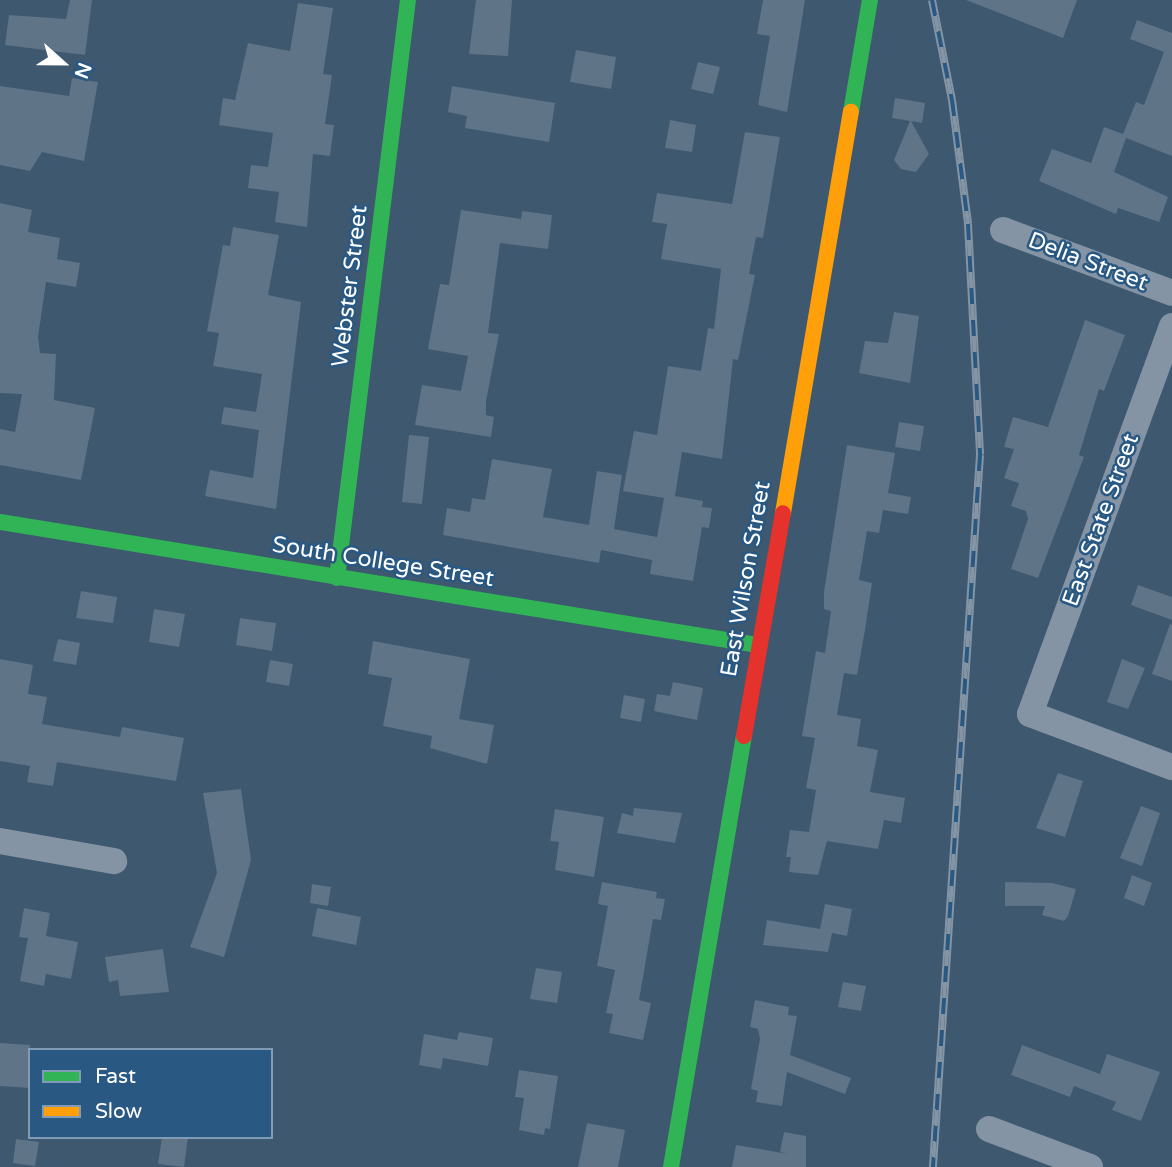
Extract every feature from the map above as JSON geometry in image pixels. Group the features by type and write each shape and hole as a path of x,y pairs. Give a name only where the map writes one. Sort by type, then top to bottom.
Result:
{"street":[{"name":"Webster Street","path":"337,578 408,0"},
{"name":"East Wilson Street","path":"671,1167 870,0"},
{"name":"Delia Street","path":"1003,230 1172,293"},
{"name":"East State Street","path":"1172,326 1030,714 1172,767"},
{"name":"South College Street","path":"0,522 758,645"},
{"path":"0,841 114,861"},
{"path":"989,1129 1090,1167"}],"building":[{"path":"70,0 92,0 85,55 5,45 9,15 66,19"},
{"path":"476,0 512,0 508,56 469,54"},
{"path":"763,0 805,0 787,112 758,105 770,36 757,34"},
{"path":"966,0 1077,0 1063,38"},
{"path":"298,3 333,8 323,74 332,75 325,124 334,125 330,156 313,154 307,227 275,222 279,192 248,188 251,165 268,167 273,133 219,125 223,98 235,100 248,43 290,51"},
{"path":"1137,20 1172,33 1172,156 1126,138 1114,172 1168,197 1159,222 1118,208 1116,214 1039,181 1052,149 1091,163 1104,127 1123,134 1136,102 1144,105 1164,52 1130,39"},
{"path":"576,50 616,57 611,89 570,82"},
{"path":"698,62 720,67 713,94 691,89"},
{"path":"72,78 98,82 84,161 42,152 30,171 0,165 0,86 69,96"},
{"path":"452,86 555,103 549,142 465,128 467,116 448,112"},
{"path":"895,98 925,103 922,123 911,121 929,154 916,172 901,169 894,160 910,121 892,118"},
{"path":"670,120 696,125 692,152 665,148"},
{"path":"745,132 780,137 763,238 756,237 749,274 755,275 738,360 733,359 722,459 682,452 675,496 703,501 702,507 712,508 709,528 702,527 693,581 650,574 652,560 601,550 599,563 443,535 447,508 470,512 472,498 485,500 492,459 552,469 543,517 589,525 597,471 622,475 614,529 657,537 664,498 623,491 634,431 657,435 668,366 701,371 708,328 714,329 721,269 661,259 667,224 652,222 657,193 732,204"},
{"path":"0,203 32,210 28,232 60,238 57,259 80,263 76,287 46,282 38,337 40,353 56,354 54,400 95,408 81,480 0,465 0,429 15,432 22,394 0,393"},
{"path":"461,210 521,219 522,211 552,215 548,249 500,243 488,333 499,334 486,401 486,415 494,417 491,437 415,425 422,385 461,391 468,356 428,349 440,284 449,285"},
{"path":"233,227 279,235 268,295 301,302 276,509 205,496 210,470 253,478 259,430 221,424 224,407 256,412 262,374 213,366 219,333 207,331 223,245 230,246"},
{"path":"894,312 919,316 910,383 859,373 865,341 888,343"},
{"path":"1085,320 1125,335 1104,391 1099,389 1079,455 1084,457 1038,578 1011,569 1028,519 1026,511 1011,506 1019,483 1004,478 1014,449 1004,447 1013,417 1048,427"},
{"path":"899,422 924,426 920,451 895,447"},
{"path":"409,435 429,437 422,504 402,502"},
{"path":"847,445 895,453 888,493 911,497 908,514 883,510 879,533 867,531 859,580 872,583 865,630 857,675 844,673 837,715 861,719 857,746 878,750 870,792 905,798 901,823 884,820 878,849 827,841 818,875 789,872 791,857 786,857 790,830 809,832 816,790 806,788 815,738 802,736 816,651 825,653 831,611 824,609 824,592"},
{"path":"1138,585 1172,597 1172,620 1131,605"},
{"path":"81,591 117,597 113,623 76,618"},
{"path":"154,609 185,614 179,647 149,642"},
{"path":"240,618 276,623 272,651 236,645"},
{"path":"1170,624 1172,625 1172,681 1152,674"},
{"path":"58,639 80,643 76,665 53,661"},
{"path":"373,641 470,659 459,719 494,725 487,764 430,748 432,736 383,726 392,678 368,674"},
{"path":"0,659 33,665 28,694 47,697 42,724 120,737 122,727 184,738 176,781 57,762 53,786 27,782 30,766 0,761"},
{"path":"1122,659 1145,668 1128,709 1107,702"},
{"path":"270,660 293,664 289,686 266,682"},
{"path":"673,682 703,688 697,720 654,711 657,694 670,696"},
{"path":"624,695 645,699 641,722 620,718"},
{"path":"1058,773 1083,781 1065,837 1036,828"},
{"path":"241,789 251,860 224,957 190,947 217,873 203,793"},
{"path":"1141,806 1160,813 1142,866 1120,858"},
{"path":"634,808 682,813 675,843 617,833 622,813 633,816"},
{"path":"555,809 604,817 594,877 555,870 559,842 550,841"},
{"path":"1132,875 1152,883 1144,906 1124,898"},
{"path":"602,882 657,892 656,898 665,899 661,920 653,919 639,1000 651,1003 643,1040 609,1033 613,1014 606,1013 615,970 597,966 608,906 598,904"},
{"path":"1005,882 1052,883 1076,889 1068,916 1064,921 1042,915 1045,906 1005,906"},
{"path":"312,884 331,887 328,906 310,903"},
{"path":"825,904 852,909 847,936 832,933 828,952 763,945 767,920 820,929"},
{"path":"24,908 50,913 46,936 78,942 71,979 46,974 44,986 20,981 28,938 19,937"},
{"path":"317,908 361,917 356,945 312,936"},
{"path":"163,949 169,992 120,996 118,980 109,982 105,957"},
{"path":"536,968 562,972 557,1003 530,999"},
{"path":"843,982 866,986 861,1011 838,1007"},
{"path":"755,1000 789,1007 788,1015 797,1016 790,1055 851,1078 845,1094 787,1072 782,1106 756,1102 758,1091 751,1089 760,1039 758,1029 750,1027"},
{"path":"459,1032 493,1038 488,1066 443,1058 441,1069 419,1065 424,1034 457,1040"},
{"path":"0,1043 30,1045 28,1088 0,1086"},
{"path":"1022,1045 1100,1074 1107,1054 1160,1072 1141,1121 1112,1110 1116,1102 1074,1086 1070,1097 1011,1075"},
{"path":"519,1070 558,1076 550,1129 545,1128 544,1135 519,1130 524,1098 515,1097"},
{"path":"587,1123 625,1130 618,1167 578,1167"},
{"path":"784,1132 806,1136 806,1167 732,1167 736,1145 788,1154 780,1152"},
{"path":"16,1139 39,1142 35,1166 13,1163"},
{"path":"162,1139 188,1139 184,1167 158,1164"}],"railway":[{"path":"932,0 952,100 968,224 980,455 933,1167"}],"traffic: fast":[{"path":"337,578 408,0"},
{"path":"851,112 870,0"},
{"path":"0,522 758,645"},
{"path":"671,1167 744,736"}],"traffic: slow":[{"path":"783,513 851,112"}],"traffic: jam":[{"path":"744,736 783,513"}]}
